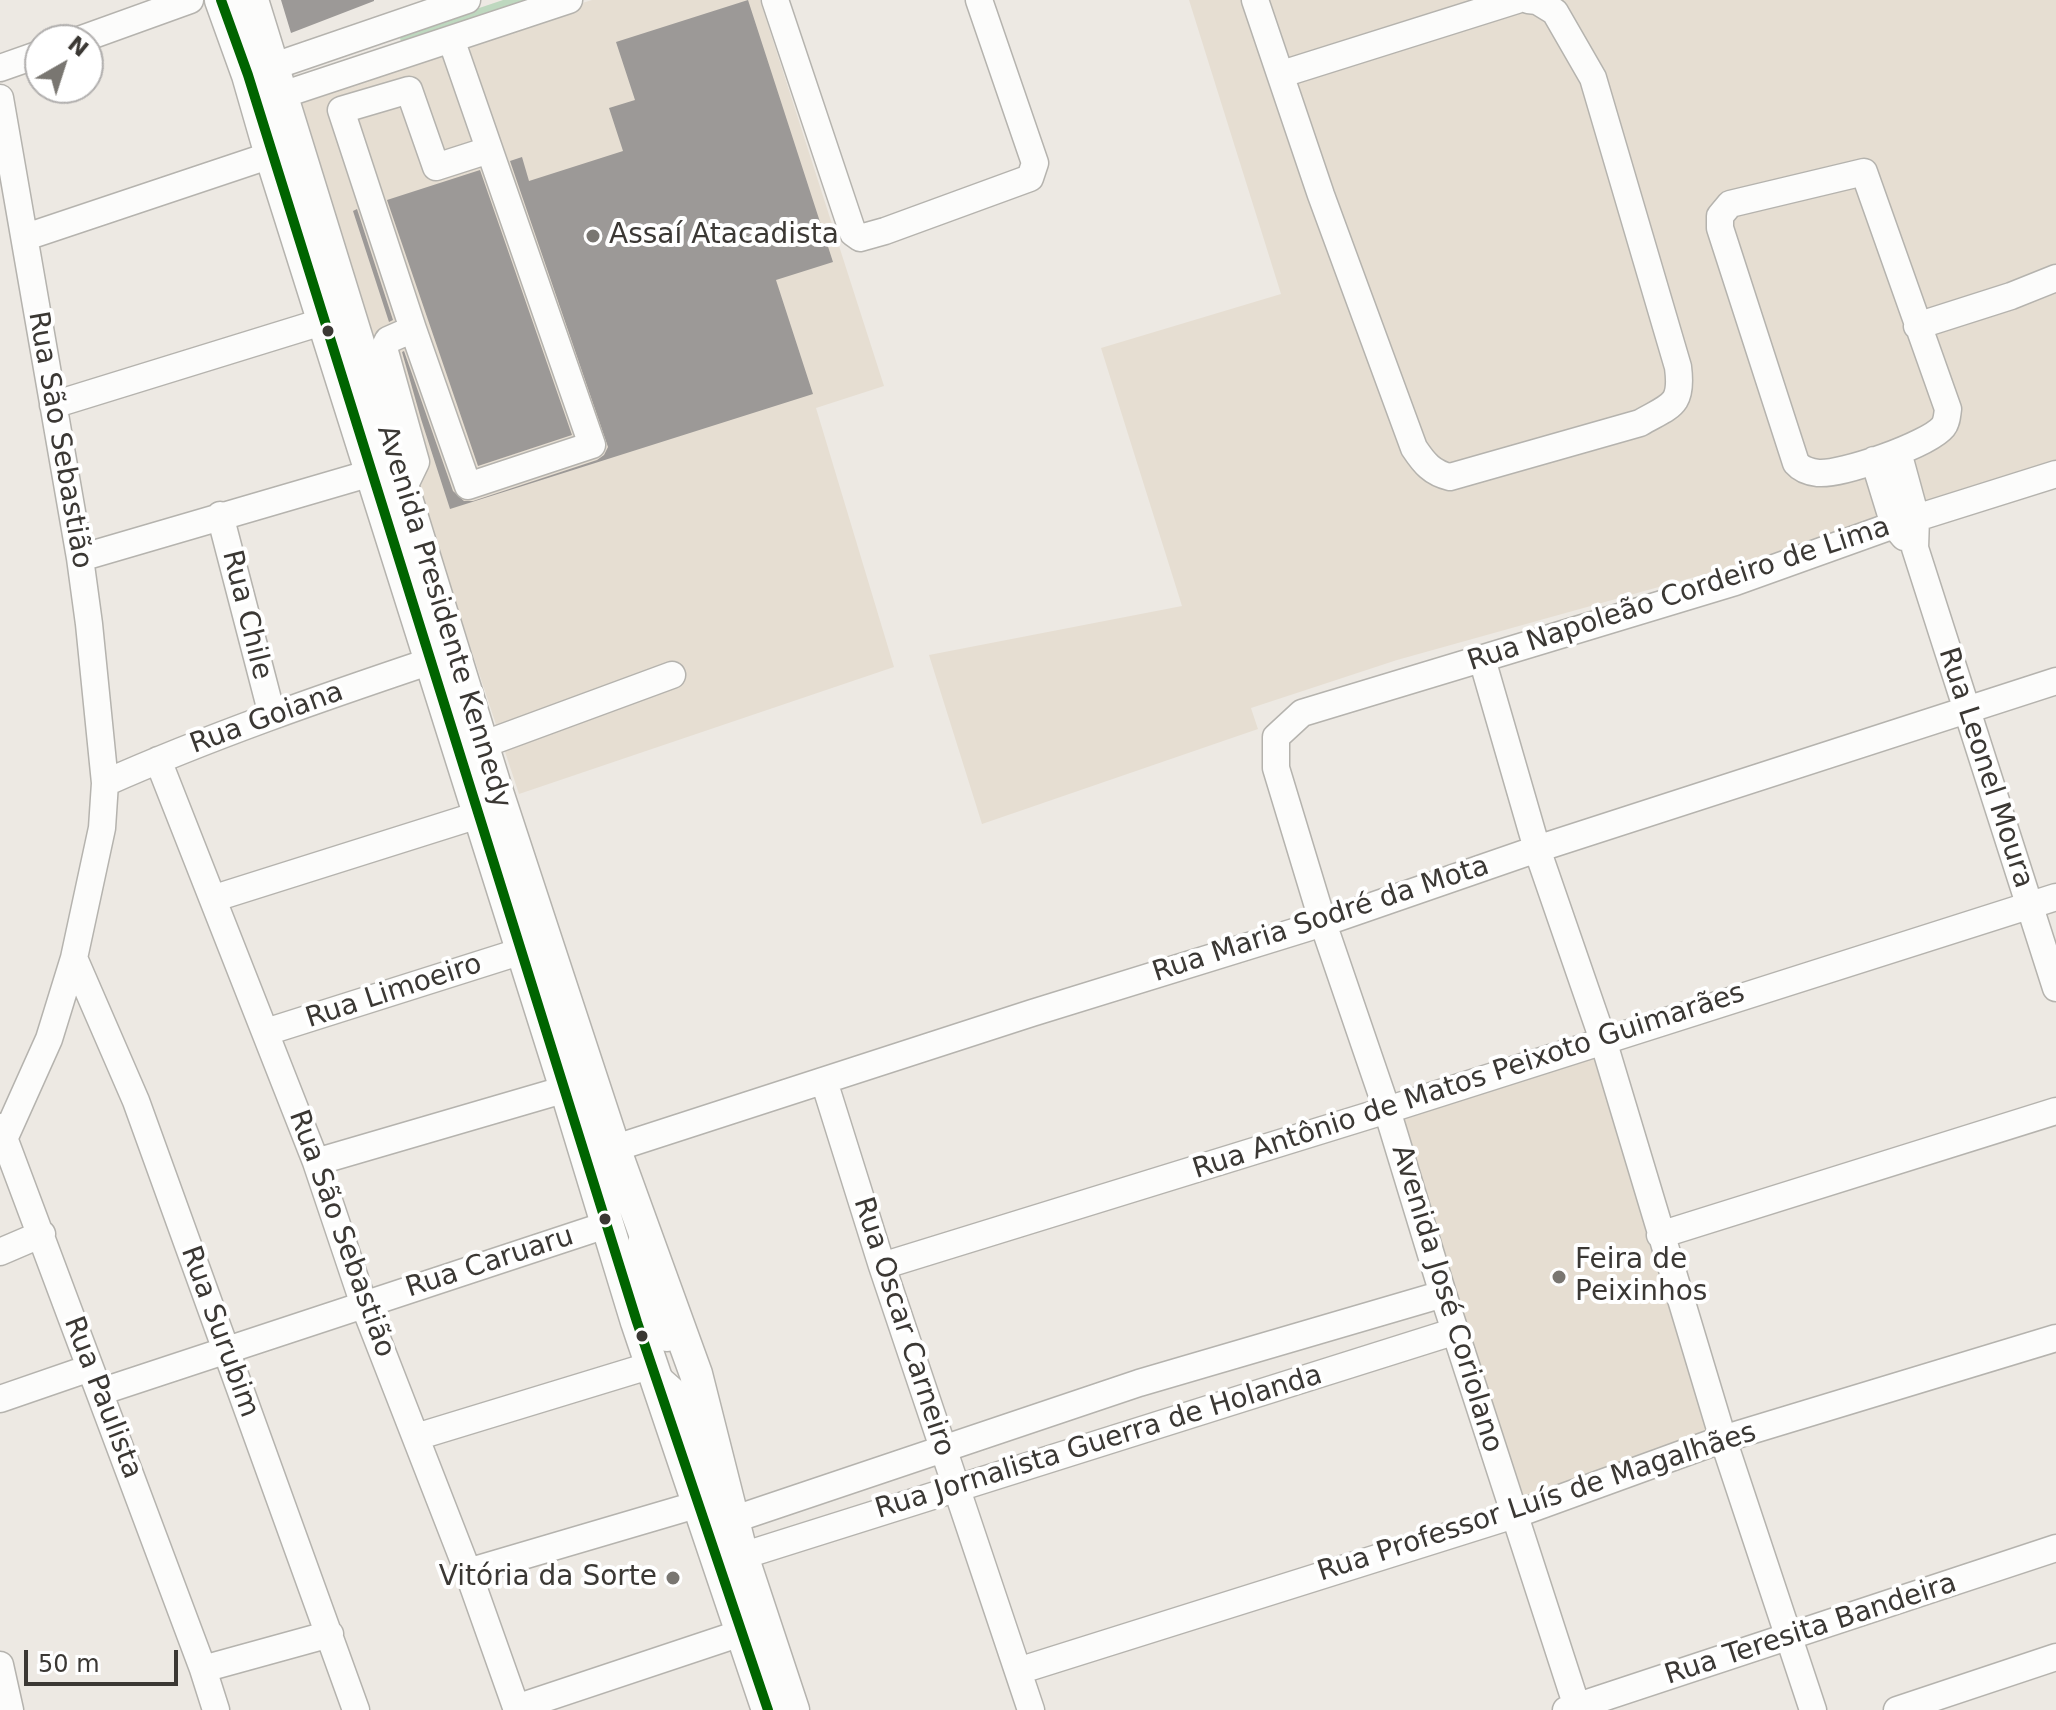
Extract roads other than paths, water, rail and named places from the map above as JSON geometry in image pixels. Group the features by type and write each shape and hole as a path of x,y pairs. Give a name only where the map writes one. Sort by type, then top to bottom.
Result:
{"main road":[{"name":"Avenida Presidente Kennedy","path":"221,0 266,85 403,489 482,745 600,1153 606,1225 768,1710"},
{"name":"Avenida Presidente Kennedy","path":"252,0 266,85 271,155 478,815 566,1089 644,1231 696,1374 742,1556 793,1710"}],"street":[{"path":"104,31 190,0"},
{"path":"266,85 383,28 467,0"},
{"path":"266,85 393,60 569,0"},
{"path":"775,0 853,233 860,238 1030,178 1035,163 979,0"},
{"path":"1255,0 1321,195 1414,448 1427,466 1439,475 1450,477 1640,423 1676,399 1681,391 1678,367 1593,78 1555,12 1537,1 1528,0"},
{"path":"1282,74 1517,0"},
{"path":"383,28 393,60"},
{"path":"451,39 592,445 468,486 341,110 409,90 436,167 489,150"},
{"path":"0,68 24,60"},
{"name":"Rua São Sebastião","path":"0,98 80,558 105,783"},
{"path":"26,237 271,155"},
{"path":"1864,172 1948,409 1946,424 1935,435 1886,456 1821,474 1801,469 1796,463 1720,228 1720,216 1730,204 1864,172"},
{"path":"1917,326 2056,278"},
{"path":"53,405 325,321"},
{"path":"403,489 416,462 384,348 388,340 413,329"},
{"path":"1886,456 1905,522"},
{"path":"80,558 371,473"},
{"name":"Rua Napoleão Cordeiro de Lima","path":"1302,713 1735,582 1905,522 2056,474"},
{"name":"Rua Chile","path":"220,515 272,715"},
{"name":"Rua Leonel Moura","path":"1905,522 2056,988"},
{"path":"1482,659 1537,849 1603,1040 1723,1439 1813,1710"},
{"name":"Rua Goiana","path":"105,783 272,715 431,661"},
{"path":"482,745 672,675"},
{"name":"Rua Maria Sodré da Mota","path":"600,1153 1323,923 1537,849 2056,681"},
{"name":"Avenida José Coriolano","path":"1302,713 1276,737 1276,768 1323,923 1387,1110 1574,1709"},
{"name":"Rua São Sebastião","path":"158,760 215,898 316,1162 364,1305 468,1572 516,1709"},
{"path":"3,1132 49,1039 74,958 102,828 105,783"},
{"path":"215,898 478,815"},
{"name":"Rua Antônio de Matos Peixoto Guimarães","path":"882,1266 1387,1110 2056,897"},
{"name":"Rua Limoeiro","path":"266,1032 522,951"},
{"name":"Rua Surubim","path":"74,958 136,1101 356,1710"},
{"name":"Rua Oscar Carneiro","path":"824,1081 882,1266 1031,1710"},
{"path":"316,1162 566,1089"},
{"path":"1660,1235 2056,1111"},
{"name":"Rua Paulista","path":"3,1132 216,1710"},
{"name":"Rua Caruaru","path":"100,1392 606,1225"},
{"path":"0,1252 42,1234"},
{"name":"Rua Jornalista Guerra de Holanda","path":"732,1520 1139,1383 1443,1294"},
{"name":"Rua Jornalista Guerra de Holanda","path":"742,1556 956,1486 1456,1331"},
{"path":"1290,1338 1302,1380"},
{"name":"Rua Professor Luís de Magalhães","path":"1018,1671 1514,1515 1723,1439 2056,1338"},
{"path":"0,1399 90,1368"},
{"path":"416,1437 654,1371"},
{"path":"1139,1383 1151,1427"},
{"path":"468,1572 699,1504"},
{"name":"Rua Teresita Bandeira","path":"1574,1709 2056,1548"},
{"path":"516,1709 741,1633"},
{"path":"203,1669 330,1634"},
{"path":"1897,1710 2056,1657"},
{"path":"0,1665 10,1710"}],"place":[{"name":"Assaí Atacadista","path":"593,236"},
{"name":"Feira de Peixinhos","path":"1559,1277"},
{"name":"Vitória da Sorte","path":"673,1578"}]}
